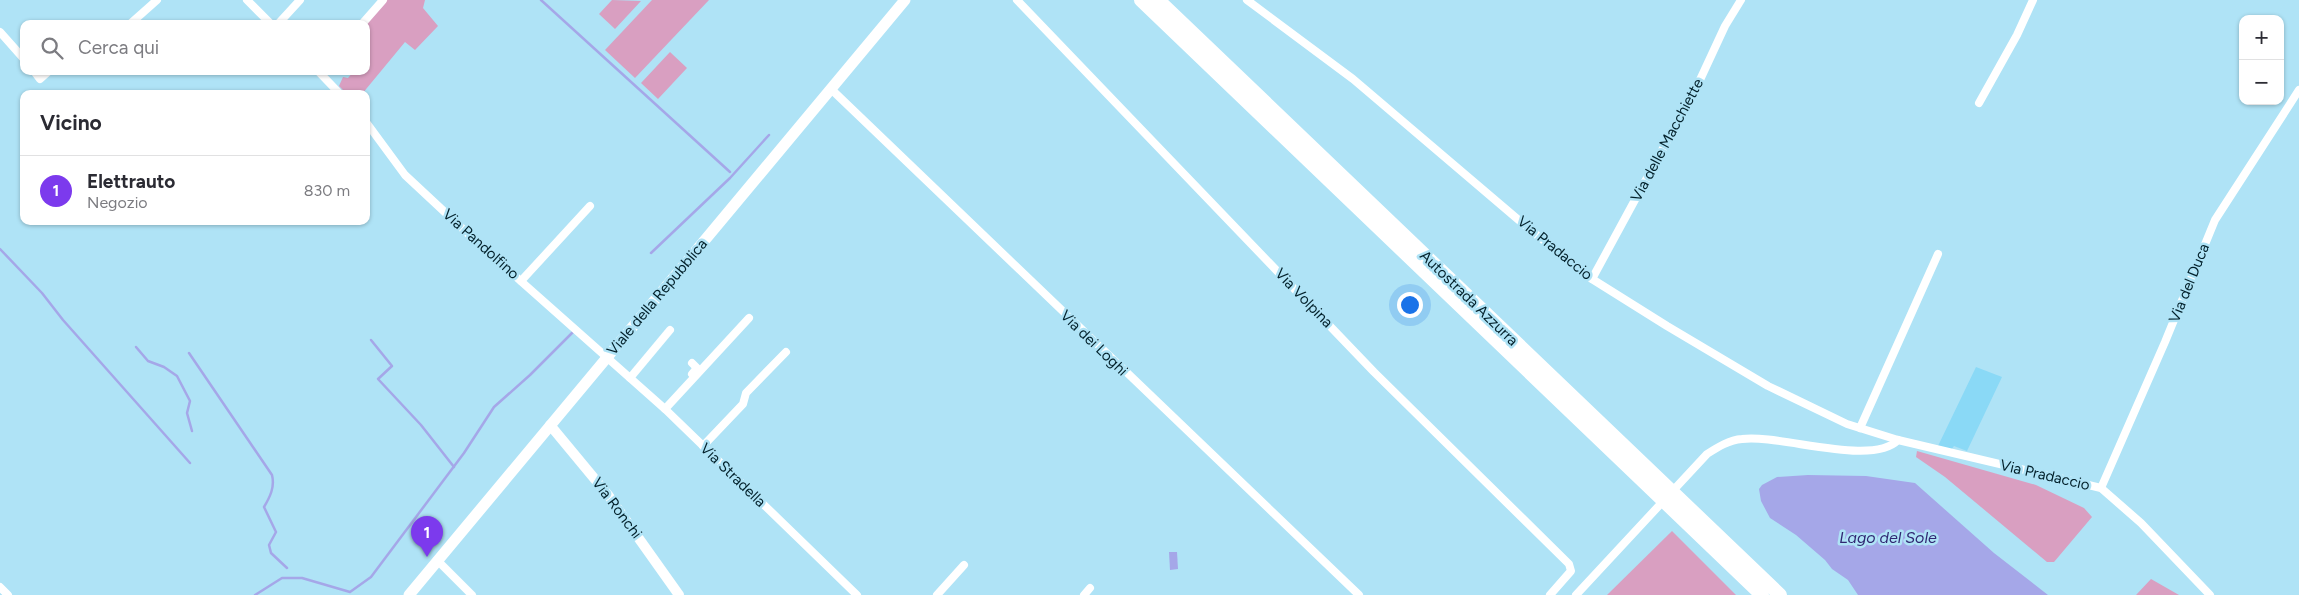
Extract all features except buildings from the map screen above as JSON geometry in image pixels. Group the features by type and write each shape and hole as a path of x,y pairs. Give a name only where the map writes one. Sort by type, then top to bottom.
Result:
{"highway":[{"name":"Autostrada Azzurra","path":"1141,0 1762,595"},
{"name":"Autostrada Azzurra","path":"1158,0 1780,595"}],"main road":[{"name":"Viale della Repubblica","path":"409,595 905,0"}],"street":[{"path":"135,20 158,0"},
{"path":"247,0 268,20"},
{"path":"282,20 300,0"},
{"path":"366,20 383,0"},
{"name":"Via Volpina","path":"1017,0 1374,372 1569,564 1571,571 1550,595"},
{"name":"Via Pradaccio","path":"1248,0 1352,79 1528,228 1592,279 1768,386 1860,428 1898,440 2101,488 2141,523 2210,595"},
{"name":"Via delle Macchiette","path":"1592,279 1741,0"},
{"path":"1979,103 2017,36 2033,0"},
{"path":"0,32 20,54"},
{"path":"323,75 336,90"},
{"name":"Via dei Loghi","path":"831,89 1359,595"},
{"name":"Via del Duca","path":"2101,488 2165,342 2215,220 2299,90"},
{"name":"Via Pandolfino","path":"370,127 405,175 521,281 607,356"},
{"path":"521,281 590,206"},
{"path":"1860,428 1938,254"},
{"path":"664,408 750,318"},
{"path":"630,378 670,330"},
{"path":"703,446 743,404 746,393 786,352"},
{"name":"Via Stradella","path":"607,356 664,408 857,595"},
{"path":"664,408 697,368 692,363"},
{"name":"Via Ronchi","path":"550,425 608,495 679,595"},
{"path":"1576,595 1707,454 1724,443 1742,439 1774,440 1867,452 1894,445 1898,440"},
{"path":"437,560 472,595"},
{"path":"936,595 964,565"},
{"path":"0,587 8,595"},
{"path":"1084,595 1090,588"}],"shaded area":[{"path":"386,0 425,0 423,8 438,26 415,50 405,42 365,90 343,90 339,86 343,77 370,75 369,20"},
{"path":"612,0 641,1 615,29 599,14"},
{"path":"652,0 709,0 635,78 605,50"},
{"path":"670,52 687,68 658,99 641,83"},
{"path":"1976,367 2002,377 1967,451 1954,446 1951,450 1937,448"},
{"path":"1917,451 2036,485 2084,508 2092,517 2054,562 2047,562 1945,477 1916,457"},
{"path":"1672,531 1736,595 1607,595"},
{"path":"2151,579 2179,595 2136,595"}],"water":[{"name":"Lago del Sole","path":"1808,475 1866,476 1915,483 1994,553 2048,595 1858,595 1848,580 1832,569 1825,560 1796,535 1770,518 1761,501 1759,489 1762,485 1777,477"},
{"path":"1169,552 1177,552 1178,569 1170,570"}],"waterway":[{"path":"541,0 730,172"},
{"path":"651,253 730,178 769,135"},
{"path":"0,249 42,293 63,320 190,463"},
{"path":"255,595 282,578 302,578 350,592 371,577 464,453 494,407 530,375 573,332"},
{"path":"371,340 392,366 378,379 421,425 454,467"},
{"path":"136,347 148,361 164,367 177,376 190,401 187,413 192,431"},
{"path":"189,353 272,475 273,484 264,507 276,532 269,545 271,553 287,568"}],"place":[{"name":"Elettrauto","path":"427,557"}]}
